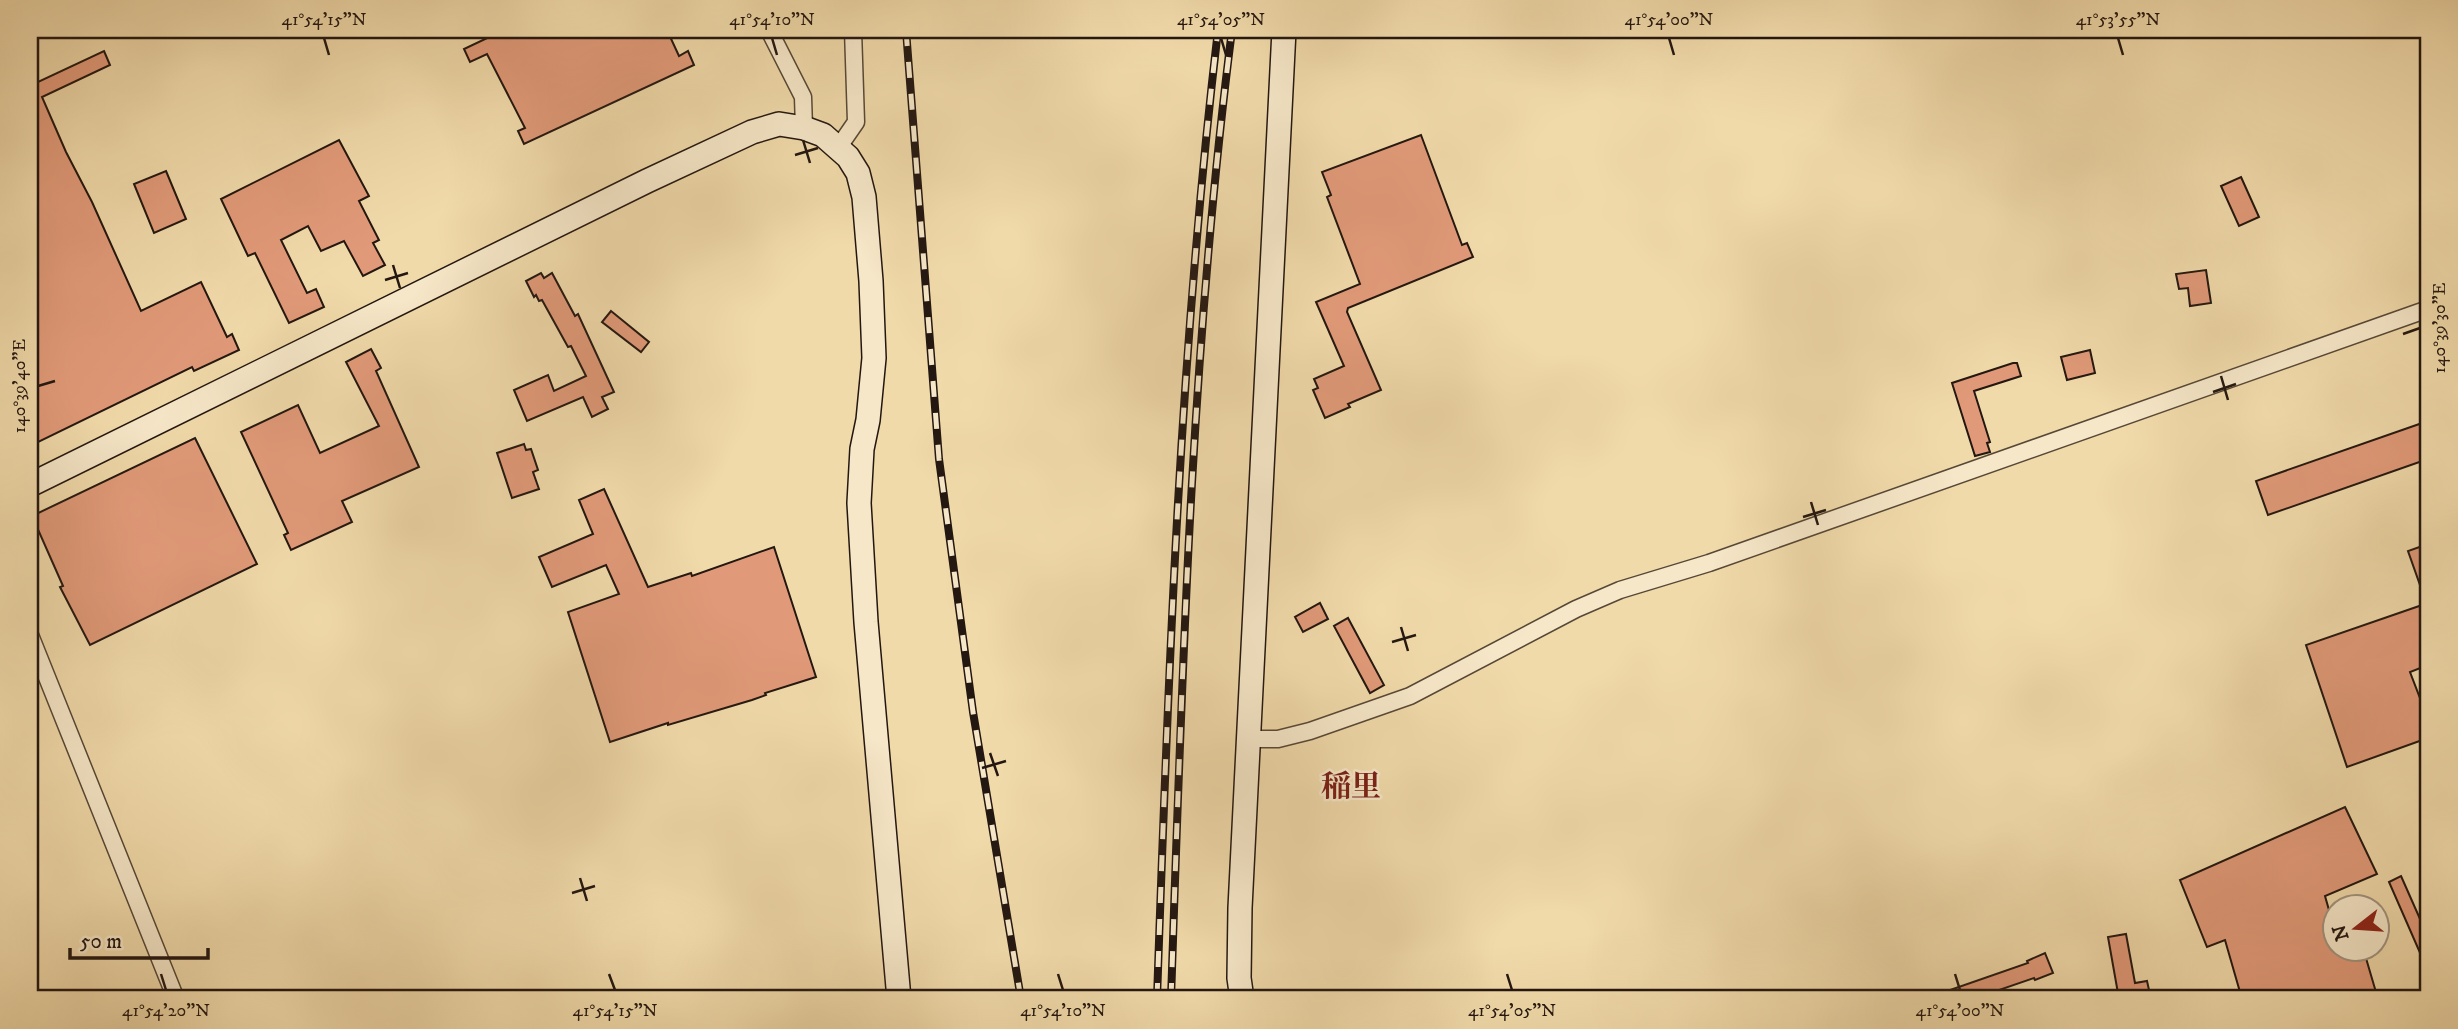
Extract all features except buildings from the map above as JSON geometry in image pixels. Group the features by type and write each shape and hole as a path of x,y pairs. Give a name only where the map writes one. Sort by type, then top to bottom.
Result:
{"street":[{"path":"769,30 803,97 804,128"},
{"path":"838,148 856,122 857,85 853,30"},
{"path":"1242,999 1239,952 1248,739 1284,30"},
{"path":"30,485 752,132 779,124 804,128 823,135 848,157 858,173 864,197 874,358 868,420 862,449 859,503 866,622 899,999"},
{"path":"1248,739 1278,739 1310,731 1410,696 1576,609 1620,590 1722,559 2428,309"},
{"path":"30,635 176,999"}],"railway":[{"path":"906,30 939,459 973,712 1021,999"},
{"path":"1157,999 1177,514 1194,272 1218,30"},
{"path":"1171,999 1190,514 1207,271 1232,30"}],"district":[{"name":"稲里","path":"1351,787"}]}
